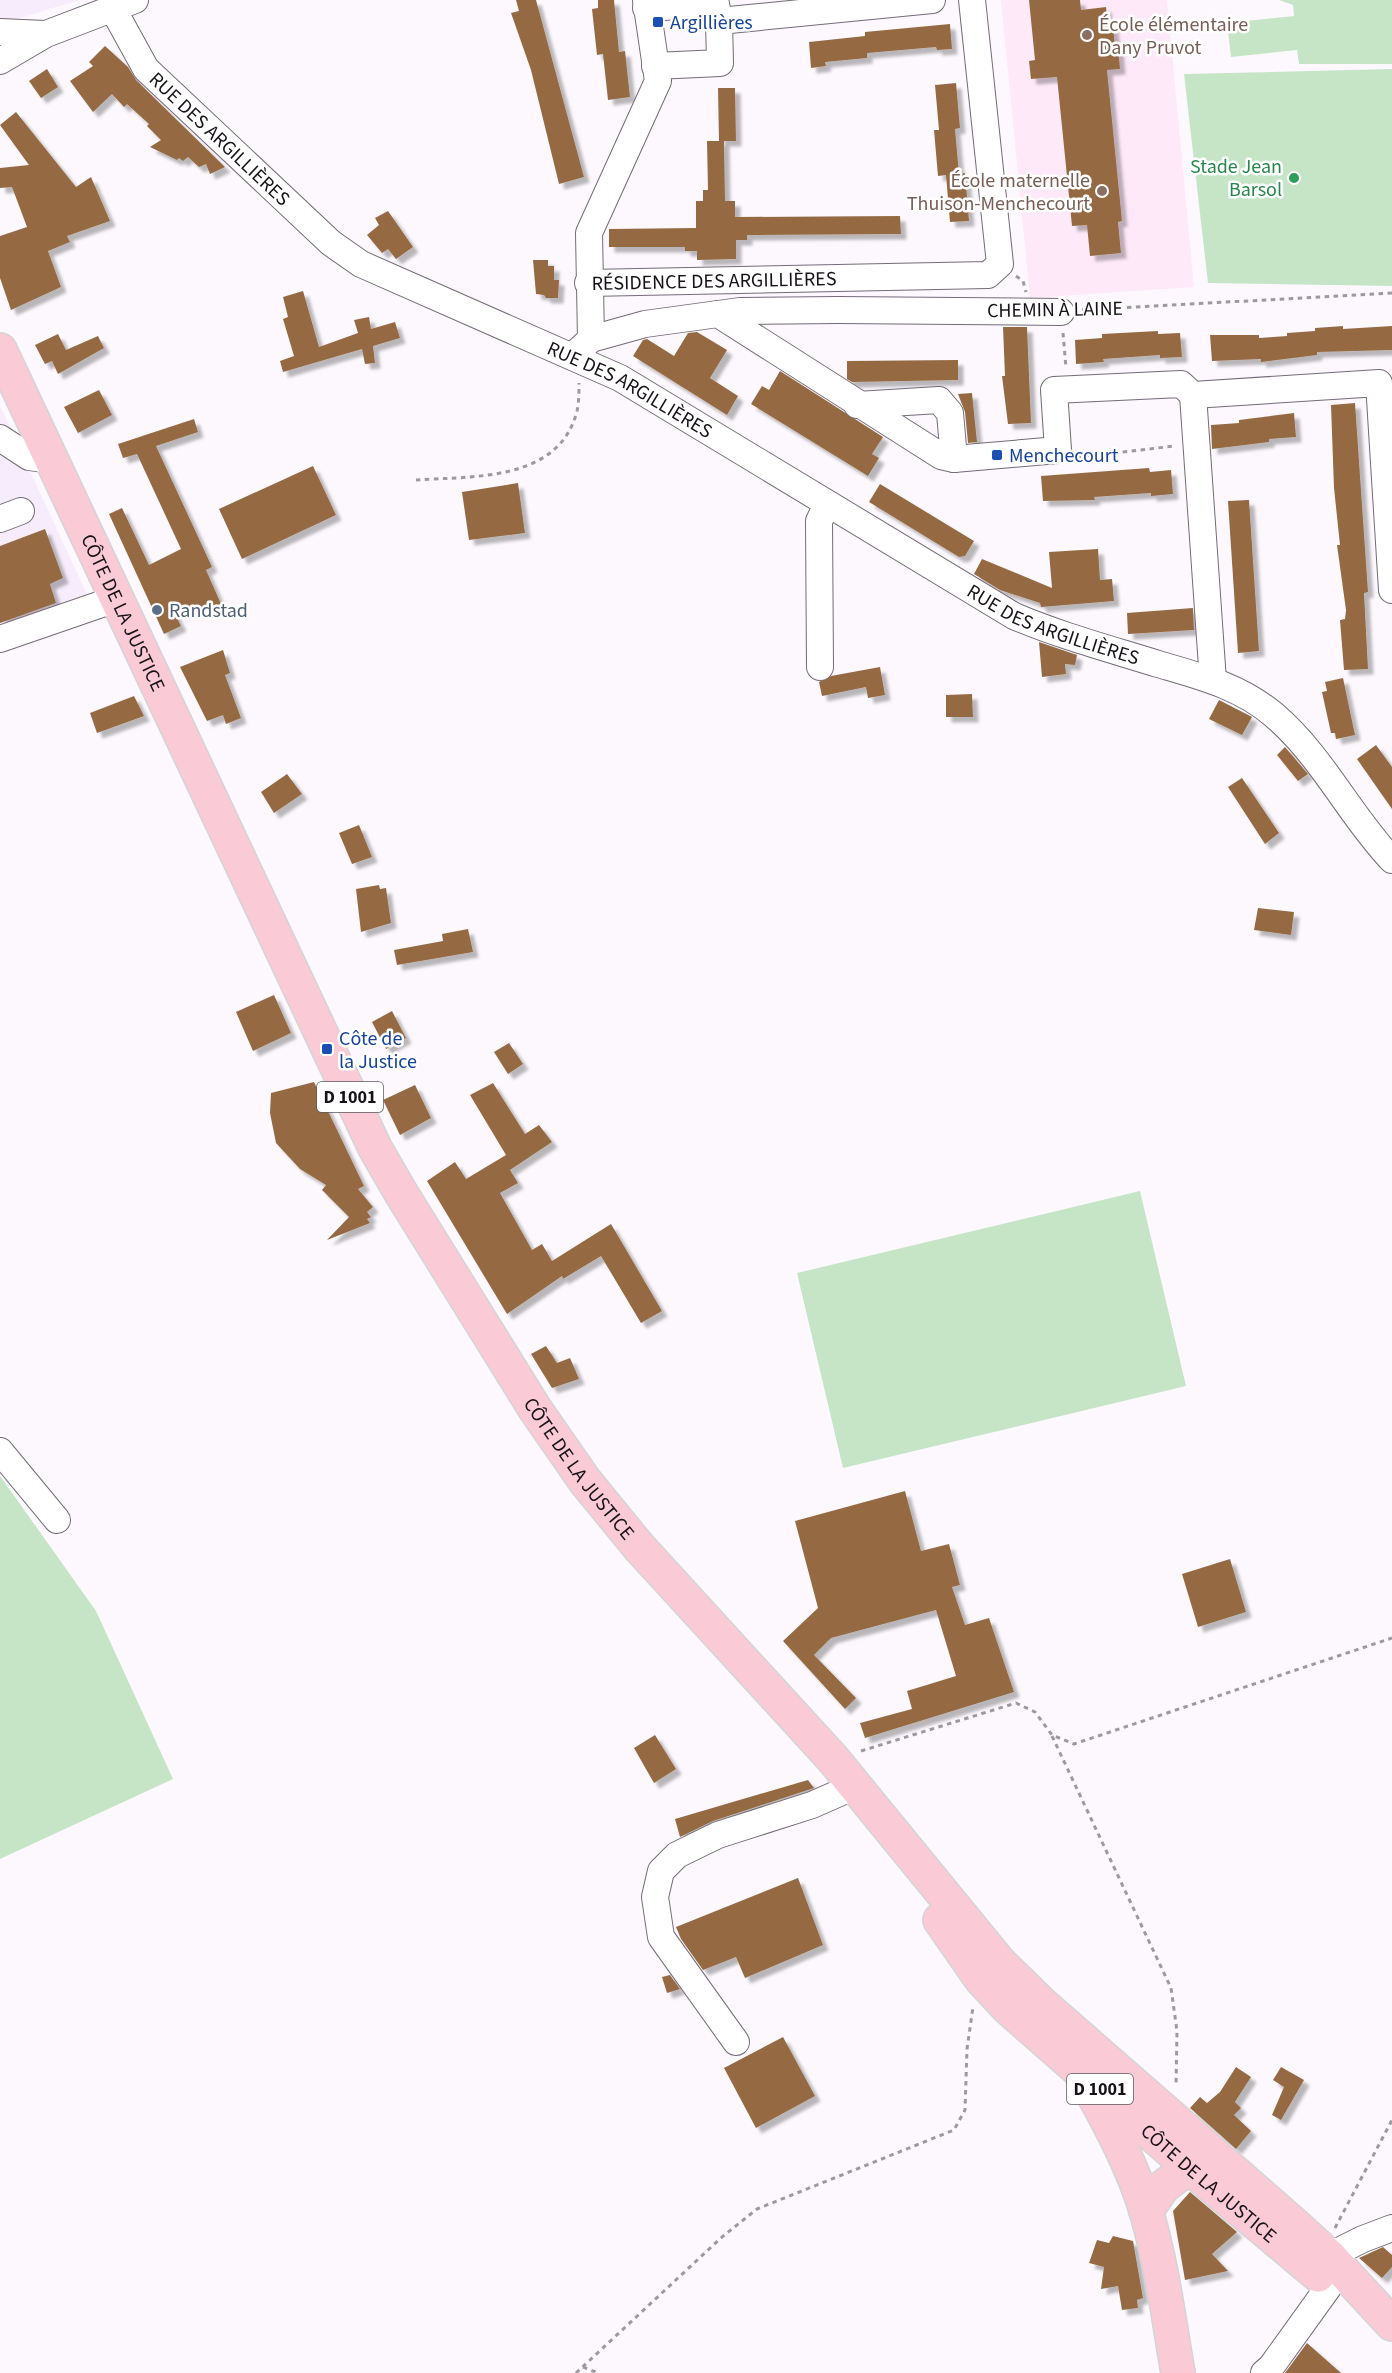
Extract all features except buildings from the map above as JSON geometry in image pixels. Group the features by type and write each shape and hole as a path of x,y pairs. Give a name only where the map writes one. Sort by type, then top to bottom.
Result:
{"main road":[{"name":"CÔTE DE LA JUSTICE","path":"0,350 351,1100 401,1193 535,1408 585,1481 639,1547 833,1760 999,1962 1041,2003 1173,2118 1328,2264 1389,2318"},
{"name":"CÔTE DE LA JUSTICE","path":"859,1791 916,1884 981,1979 1008,2008 1189,2167 1328,2264"},
{"path":"1082,2074 1117,2139 1146,2211 1160,2265 1178,2373"},
{"path":"1146,2211 1163,2187 1189,2167"}],"street":[{"path":"719,21 932,0"},
{"path":"972,0 994,269"},
{"path":"0,61 46,34 124,4"},
{"name":"RUE DES ARGILLIÈRES","path":"124,4 146,69 331,243 376,271 581,352 827,505 1014,616 1048,630 1238,690 1258,702 1295,735 1335,782 1392,860"},
{"path":"646,4 716,4 719,21 720,63 655,66"},
{"name":"RÉSIDENCE DES ARGILLIÈRES","path":"646,4 658,81 589,233 588,283 994,269"},
{"path":"0,32 46,34"},
{"path":"581,352 588,283"},
{"name":"CHEMIN À LAINE","path":"581,352 645,324 751,311 1061,312"},
{"path":"718,314 857,405 941,456 954,459 1058,450 1054,390 1181,384 1193,395 1213,681"},
{"path":"1193,395 1385,381 1391,573"},
{"path":"857,405 939,400 950,413 954,459"},
{"path":"0,438 29,457 51,460"},
{"path":"820,667 819,521 827,505"},
{"path":"0,639 116,599"},
{"path":"0,1451 57,1520"},
{"path":"736,2042 662,1937 655,1897 661,1871 677,1855 718,1835 859,1791"},
{"path":"1264,2373 1271,2367 1328,2264 1363,2239 1392,2228"}],"path":[{"path":"994,269 1023,281 1029,311"},
{"name":"CHEMIN À LAINE","path":"1061,312 1392,292"},
{"path":"1061,312 1067,390"},
{"path":"416,480 504,474 536,463 548,454 566,434 577,411 581,352"},
{"path":"1058,450 1067,458 1198,444"},
{"path":"1052,1735 1074,1744 1392,1638"},
{"path":"833,1760 1016,1703 1035,1712 1052,1735 1171,1988 1177,2031 1177,2076 1173,2118"},
{"path":"576,2373 722,2236 757,2209 954,2130 965,2110 971,2011 981,1979"},
{"path":"1328,2264 1392,2120"},
{"path":"583,2367 598,2373"}],"shaded area":[{"path":"0,0 80,0 6,22 0,17"},
{"name":"École maternelle Thuison-Menchecourt","path":"1001,0 1167,0 1194,287 1030,298"},
{"path":"0,406 95,612 0,648"}],"green space":[{"path":"1279,0 1392,0 1392,64 1299,64 1297,50 1231,57 1227,23 1294,16 1293,5"},
{"name":"Stade Jean Barsol","path":"1392,69 1392,286 1208,283 1184,74"},
{"path":"1140,1191 1186,1386 843,1468 797,1273"},
{"path":"0,1476 96,1611 173,1779 0,1859"}],"place":[{"name":"Argillières","path":"658,22"},
{"name":"École élémentaire Dany Pruvot","path":"1087,35"},
{"name":"Stade Jean Barsol","path":"1294,178"},
{"name":"École maternelle Thuison-Menchecourt","path":"1102,191"},
{"name":"Menchecourt","path":"997,455"},
{"name":"Randstad","path":"157,610"},
{"name":"Côte de la Justice","path":"327,1049"}]}
